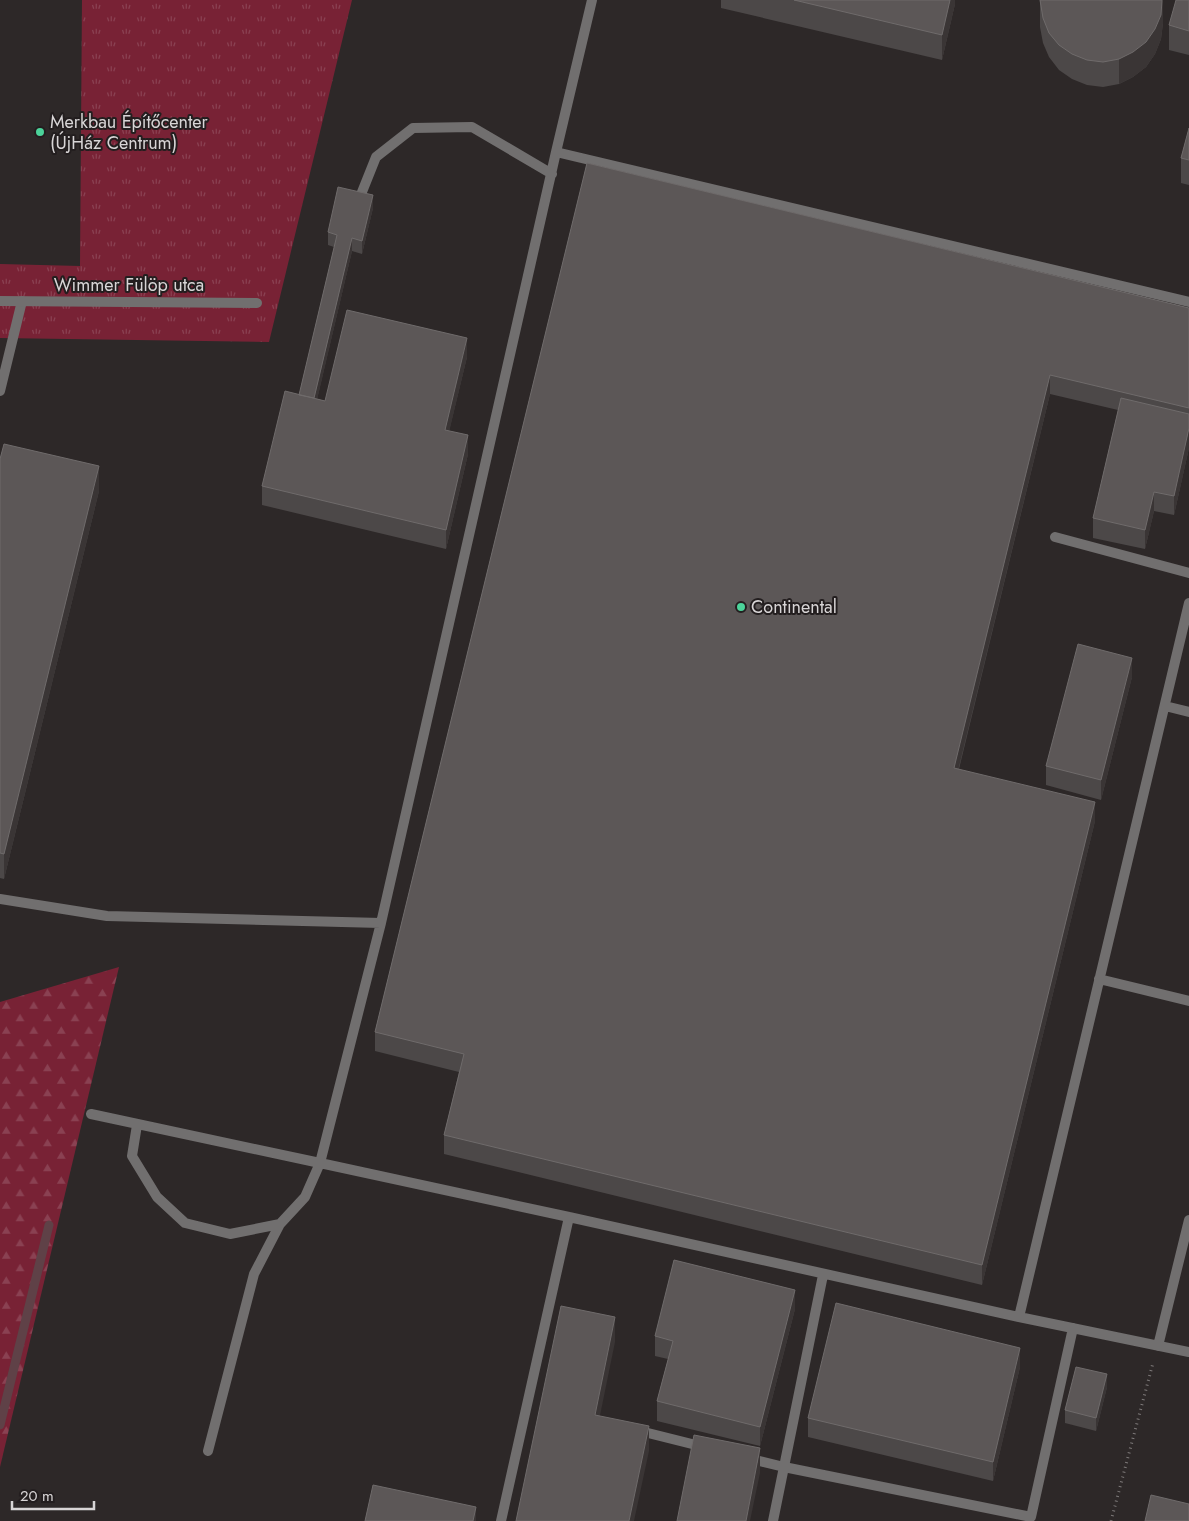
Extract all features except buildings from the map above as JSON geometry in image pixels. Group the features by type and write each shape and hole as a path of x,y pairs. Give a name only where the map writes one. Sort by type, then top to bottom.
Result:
{"street":[{"path":"208,1451 254,1274 280,1224 305,1197 320,1163 381,923 592,0"},
{"path":"360,197 376,157 414,128 472,127 552,174"},
{"path":"556,152 1189,302"},
{"name":"Wimmer Fülöp utca","path":"0,301 257,303"},
{"path":"0,391 22,301"},
{"path":"1055,537 1189,573"},
{"path":"1019,1317 1189,603"},
{"path":"1165,706 1189,712"},
{"path":"0,899 107,916 381,923"},
{"path":"1100,979 1189,1001"},
{"path":"91,1114 570,1217 1019,1317 1189,1352"},
{"path":"136,1125 132,1156 157,1197 185,1223 230,1234 280,1224"},
{"path":"502,1521 570,1217"},
{"path":"1158,1346 1189,1220"},
{"path":"774,1521 822,1274"},
{"path":"737,1455 784,1467 1031,1517 1073,1328"},
{"path":"624,1428 718,1451"}],"path":[{"path":"1110,1521 1158,1346"}],"green space":[{"path":"82,0 352,0 269,342 0,338 0,264 80,266"},
{"path":"119,967 0,1467 0,1002"}],"waterway":[{"path":"0,1425 49,1225"}],"place":[{"name":"Merkbau Építőcenter (ÚjHáz Centrum)","path":"40,132"},
{"name":"Continental","path":"741,607"}]}
